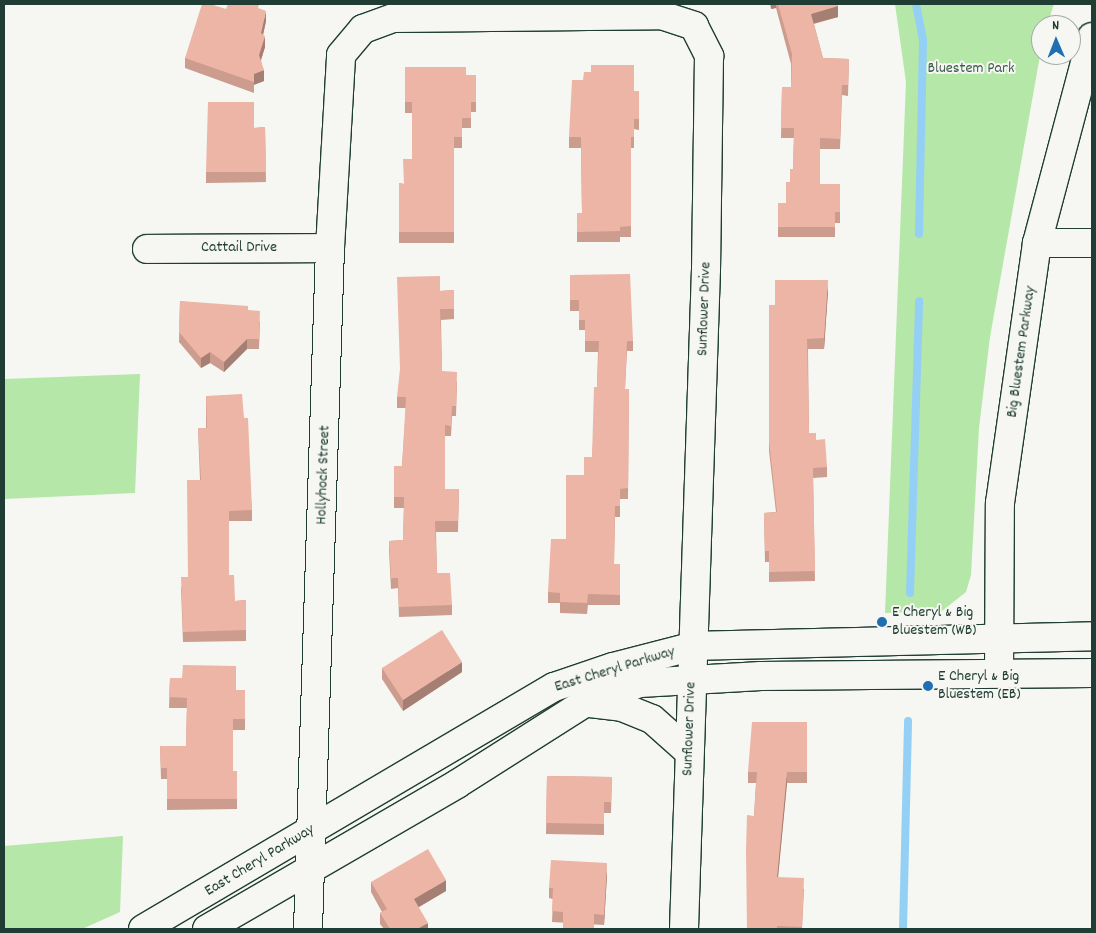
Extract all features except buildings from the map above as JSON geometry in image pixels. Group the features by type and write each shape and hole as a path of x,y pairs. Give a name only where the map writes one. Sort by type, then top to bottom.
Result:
{"street":[{"name":"Sunflower Drive","path":"363,29 394,18 662,15 694,26 709,56 706,269 684,929"},
{"name":"Hollyhock Street","path":"308,929 313,829 330,248 341,55 363,29"},
{"name":"Big Bluestem Parkway","path":"998,674 1000,503 1037,243 1092,37"},
{"path":"1037,243 1092,243"},
{"name":"Cattail Drive","path":"147,249 330,248"},
{"name":"East Cheryl Parkway","path":"143,929 554,687 694,646 1092,636"},
{"name":"East Cheryl Parkway","path":"208,929 457,784 586,702 640,683 692,678 1092,673"},
{"path":"586,702 622,707 652,720 689,752"}],"green space":[{"name":"Bluestem Park","path":"895,4 1054,4 1050,15 1031,15 1031,65 1038,65 990,337 979,428 971,575 966,592 942,611 885,613 906,82"},
{"path":"140,374 135,493 4,499 4,379"},
{"path":"123,836 120,912 82,929 4,929 4,846"}],"waterway":[{"path":"916,4 923,40 919,234"},
{"path":"910,593 919,301"},
{"path":"903,929 908,721"}],"place":[{"name":"E Cheryl & Big Bluestem (WB)","path":"882,622"},
{"name":"E Cheryl & Big Bluestem (EB)","path":"928,686"}]}
